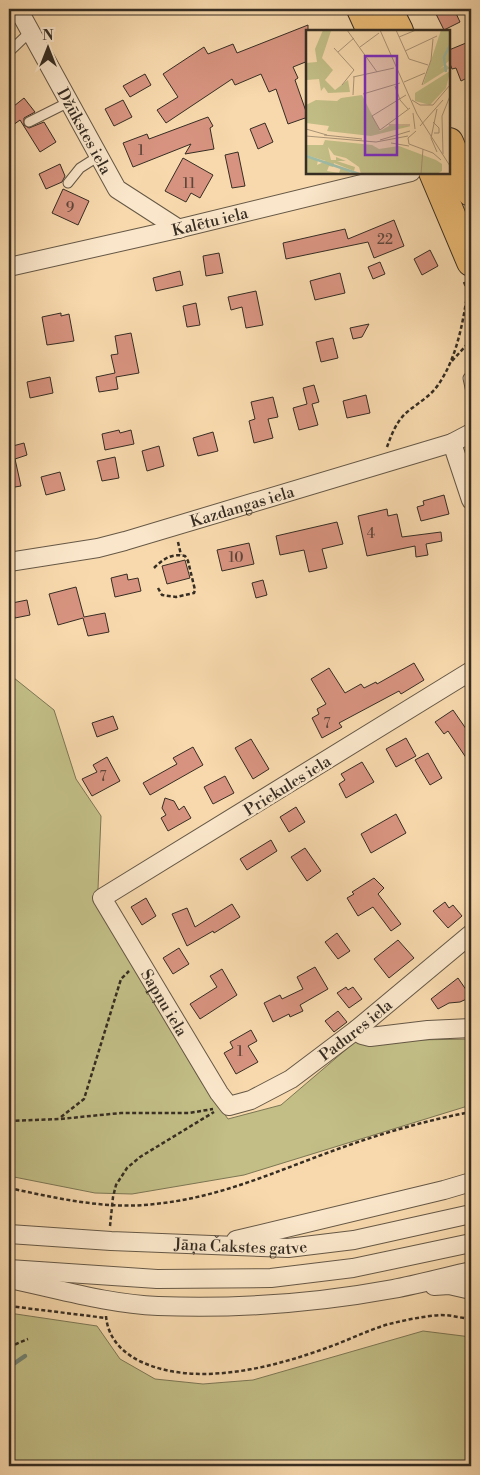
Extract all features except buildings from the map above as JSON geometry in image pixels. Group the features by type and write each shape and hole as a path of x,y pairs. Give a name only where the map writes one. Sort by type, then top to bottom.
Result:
{"highway":[{"path":"361,9 371,30"},
{"path":"388,9 398,30"},
{"path":"450,144 471,192"},
{"path":"433,174 471,262"}],"street":[{"name":"Džūkstes iela","path":"18,9 117,189 179,229"},
{"name":"Kalētu iela","path":"9,267 179,229 403,174"},
{"name":"Kazdangas iela","path":"9,562 98,548 381,465 452,443 471,434"},
{"path":"452,443 471,500"},
{"name":"Priekules iela","path":"102,898 471,671"},
{"name":"Sapņu iela","path":"102,898 219,1093 229,1106"},
{"name":"Padures iela","path":"229,1106 252,1100 291,1079 356,1030 471,934"},
{"path":"356,1030 362,1035 370,1037 428,1030 471,1028"},
{"path":"218,1244 471,1182"},
{"name":"Jāņa Čakstes gatve","path":"9,1234 110,1241 288,1248 354,1240 471,1214"},
{"name":"Jāņa Čakstes gatve","path":"9,1269 157,1279 271,1278 352,1268 471,1243"},
{"path":"394,1289 471,1271"},
{"path":"9,1280 110,1300 158,1306 239,1306 337,1297 394,1289 449,1286 471,1290"}],"lane":[{"path":"9,52 31,31"},
{"path":"29,122 70,102"},
{"path":"68,183 80,168 99,156"},
{"path":"468,378 471,392"}],"path":[{"path":"450,363 464,314 468,290"},
{"path":"381,465 391,434 404,415 437,386 450,363 471,340"},
{"path":"154,568 164,559 179,555 185,556 195,590 194,593 176,597 162,595 158,588"},
{"path":"60,1118 84,1099 121,979 140,961"},
{"path":"9,1121 121,1113 189,1113 229,1106"},
{"path":"110,1226 116,1185 127,1168 140,1157 210,1114 229,1106"},
{"path":"9,1188 50,1197 112,1205 154,1204 193,1199 228,1190 374,1137 442,1117 471,1112"},
{"path":"9,1306 106,1318"},
{"path":"106,1309 106,1318 110,1332 117,1345 131,1357 150,1366 172,1371 202,1373 228,1372 293,1359 388,1325 415,1318 442,1315 471,1319"},
{"path":"9,1347 28,1339"}],"shaded area":[{"path":"9,674 54,710 76,779 101,816 98,889 105,918 202,1083 228,1119 281,1105 356,1041 471,1039 471,1105 244,1175 132,1194 95,1193 9,1176"},
{"path":"9,1313 97,1326 120,1359 155,1379 203,1384 253,1380 423,1331 471,1337 471,1466 9,1466"}],"waterway":[{"path":"9,1367 25,1356"}]}
